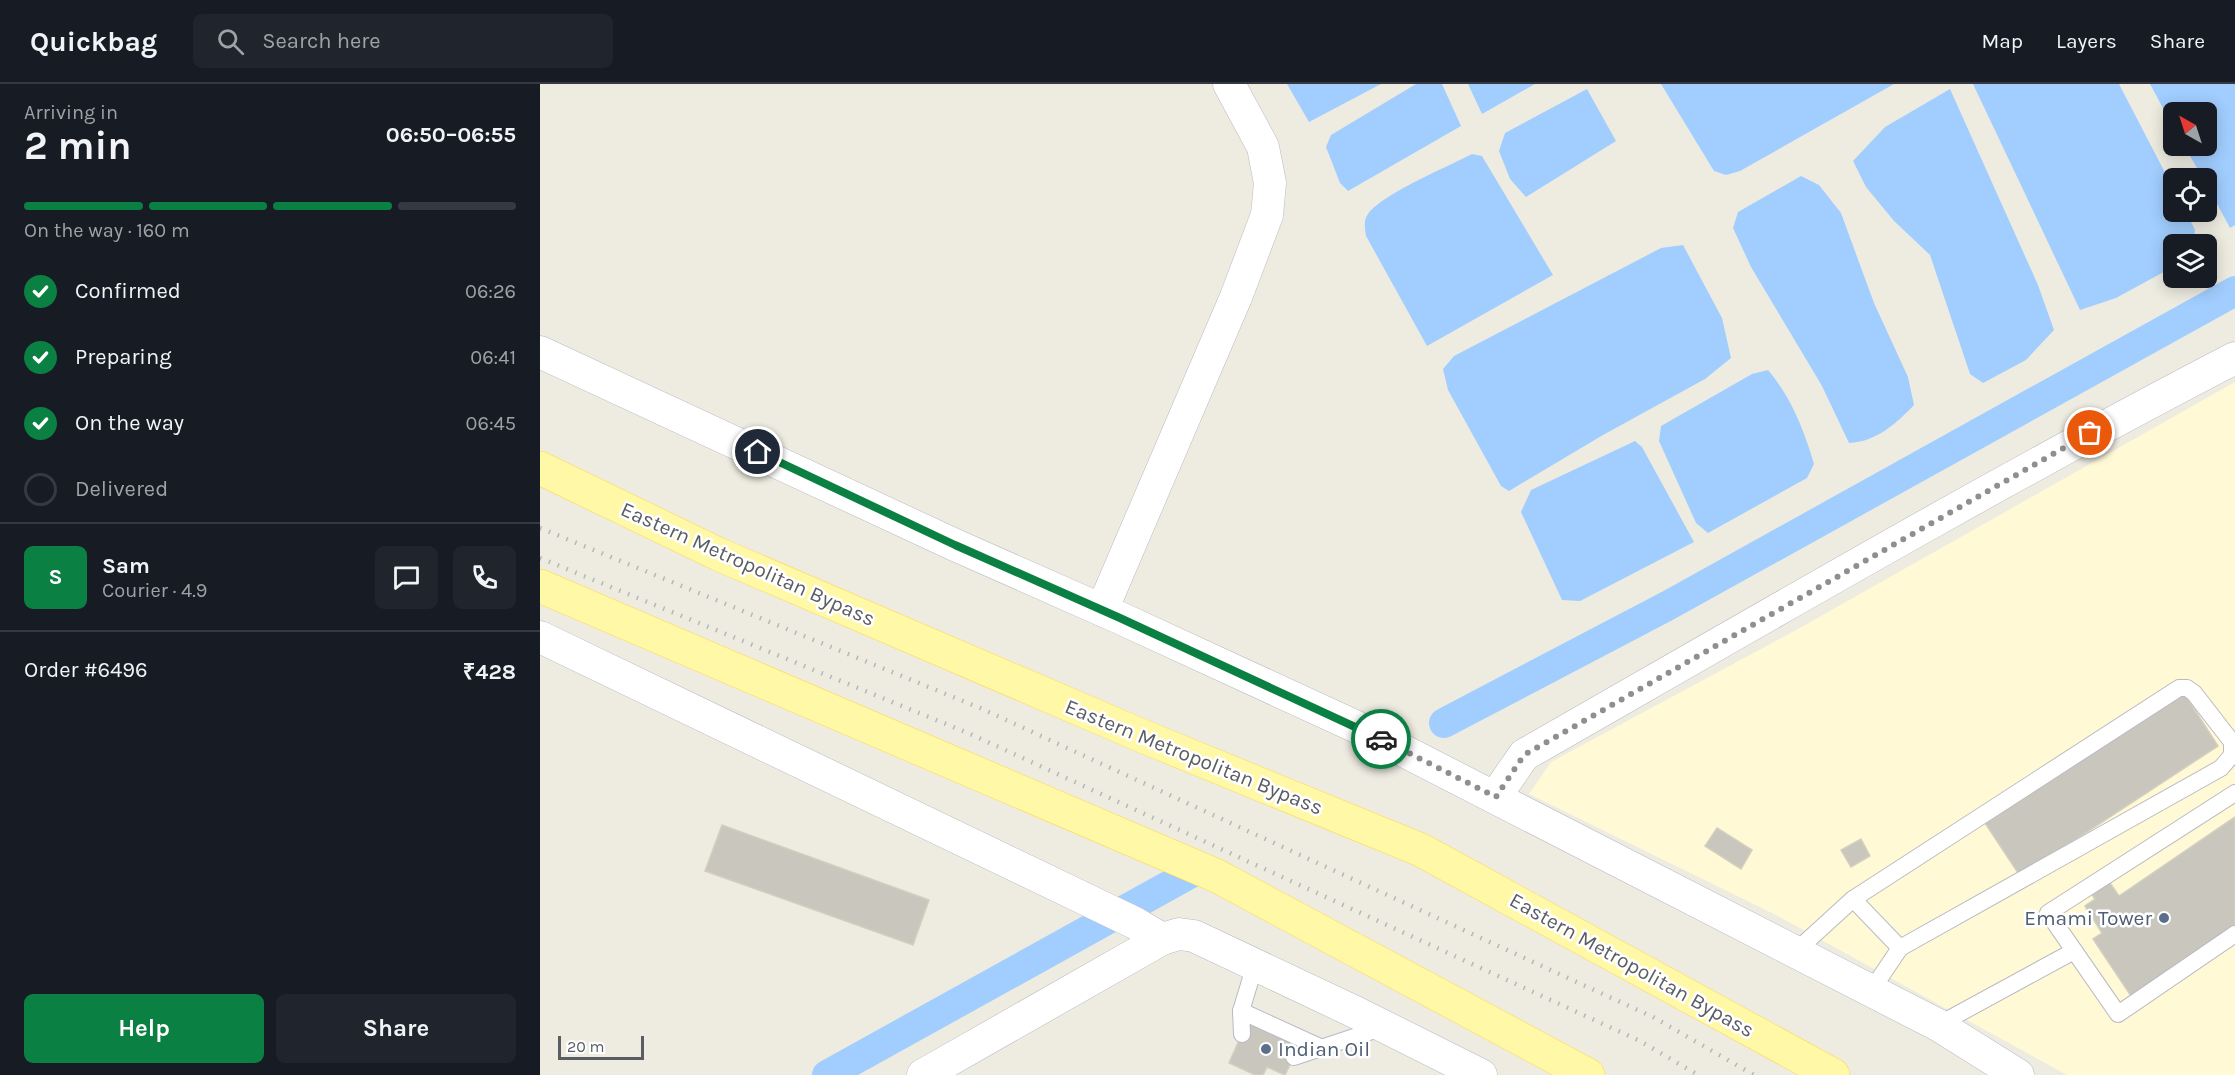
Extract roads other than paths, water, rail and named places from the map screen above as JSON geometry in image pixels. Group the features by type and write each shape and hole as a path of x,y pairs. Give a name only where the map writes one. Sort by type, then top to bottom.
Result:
{"main road":[{"name":"Eastern Metropolitan Bypass","path":"540,468 729,559 1136,734 1421,850 1833,1075"},
{"path":"540,586 1217,876 1579,1073"}],"street":[{"path":"1102,609 1236,297 1267,215 1269,183 1263,147 1229,84"},
{"path":"540,352 955,545 1102,609 1361,729 1938,1025 2018,1075"},
{"path":"1496,797 1524,755 2090,433 2235,358"},
{"path":"540,637 1135,923 1162,939"},
{"path":"922,1075 1162,939 1179,934 1194,936 1255,964 1481,1075"}],"lane":[{"path":"1795,951 1853,899 2179,688 2187,688 2194,693 2232,742 2232,755 2220,768 1900,948 1871,991"},
{"path":"2235,793 2048,913 2118,1014 2235,934"},
{"path":"1853,899 1900,948"},
{"path":"1938,1025 2074,951"},
{"path":"1242,1034 1242,1011 1255,964"},
{"path":"1242,1011 1322,1048"},
{"path":"1294,1057 1385,1026"}],"water":[{"path":"1287,84 1381,84 1309,122"},
{"path":"1416,84 1442,84 1461,126 1348,191 1340,183 1326,147 1331,135"},
{"path":"1468,84 1535,84 1482,114"},
{"path":"1661,84 1894,84 1740,171 1726,175 1714,171"},
{"path":"1973,84 2119,84 2163,169 2163,222 2191,222 2195,230 2194,234 2163,234 2163,272 2116,298 2080,310"},
{"path":"2150,84 2235,84 2235,225 2230,228 2217,204 2217,168 2197,168 2190,156 2217,156 2217,102 2163,102 2163,108"},
{"path":"1587,89 1616,141 1526,197 1510,179 1499,151 1505,133"},
{"path":"1950,89 2038,285 2054,330 2026,360 1983,383 1970,374 1930,255 1894,221 1866,187 1853,161 1885,127"},
{"path":"1472,154 1482,156 1553,275 1427,346 1366,236 1365,219 1376,206 1387,198"},
{"path":"1801,176 1819,185 1841,213 1874,303 1908,377 1914,405 1885,430 1859,442 1849,443 1822,386 1751,267 1733,228 1738,212"},
{"path":"1683,245 1722,318 1731,358 1705,379 1603,435 1509,491 1501,486 1448,390 1443,369 1454,356 1661,248"},
{"path":"1768,370 1796,414 1814,464 1807,478 1708,533 1696,523 1659,441 1661,426 1752,374"},
{"path":"1635,441 1642,447 1694,542 1580,601 1562,600 1521,512 1531,490"}],"waterway":[{"path":"1444,723 1669,605 2235,291"},
{"path":"827,1075 1195,871"}],"railway":[{"path":"540,528 980,708 1653,1017 1754,1075"},
{"path":"540,558 968,733 1640,1041 1698,1075"}],"place":[{"name":"Emami Tower","path":"2164,918"},
{"name":"Indian Oil","path":"1266,1049"}]}
